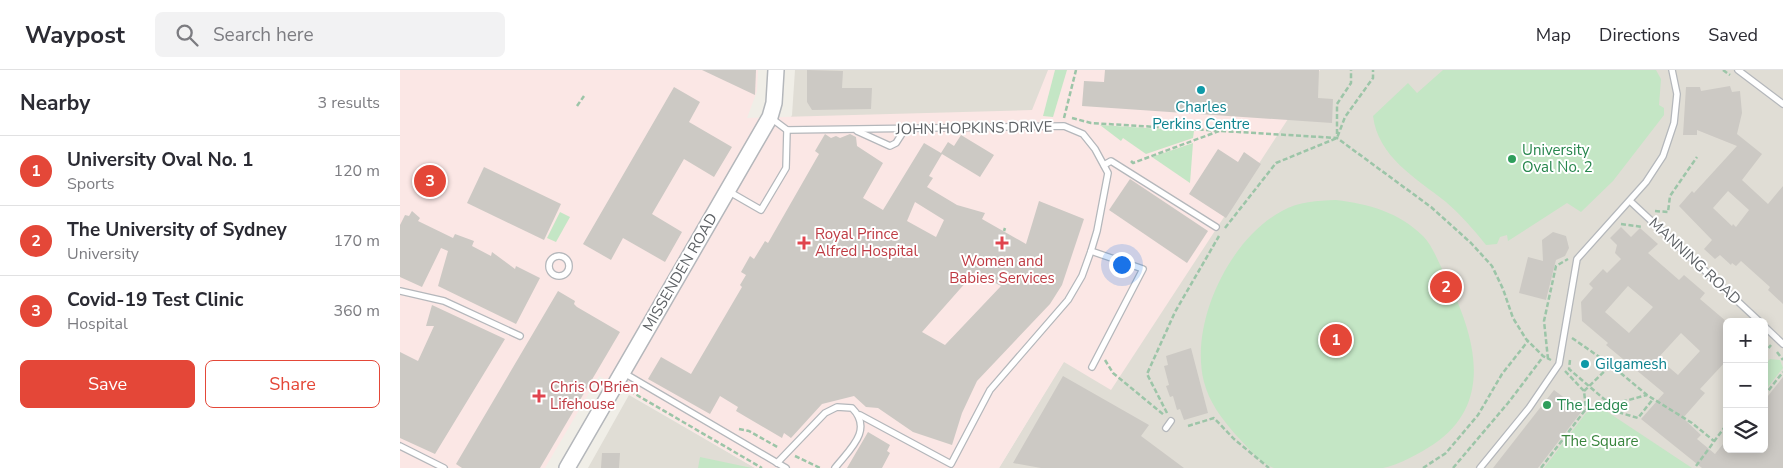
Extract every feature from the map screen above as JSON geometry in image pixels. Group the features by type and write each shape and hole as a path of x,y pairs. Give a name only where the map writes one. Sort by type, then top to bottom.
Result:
{"street":[{"name":"MISSENDEN ROAD","path":"567,468 770,117 774,102 776,70"}],"lane":[{"path":"1480,468 1529,408 1559,364 1577,259 1646,182 1662,156 1674,123 1677,94 1672,70"},
{"path":"1738,70 1783,104"},
{"path":"728,190 761,210 786,168 787,130 770,117"},
{"name":"JOHN HOPKINS DRIVE","path":"787,130 1064,126 1083,134 1104,165"},
{"path":"854,130 890,146 896,143 905,129"},
{"path":"777,463 825,413 838,407 852,408 860,416 951,464 990,390 1068,300 1082,276 1098,231 1108,173 1104,165 1111,161 1216,227"},
{"name":"MANNING ROAD","path":"1630,201 1756,318"},
{"path":"1091,251 1142,269 1092,367"},
{"path":"400,291 444,301 520,336"},
{"path":"1768,330 1783,344"},
{"path":"622,372 786,468"},
{"path":"835,468 857,441 862,428 860,416"},
{"path":"1166,428 1171,421"},
{"path":"400,446 444,468"}],"path":[{"path":"1076,70 1064,118 1091,123 1337,138 1431,207 1472,243 1492,266 1503,288 1513,318 1528,341 1543,356 1559,364 1584,391 1586,409 1541,468"},
{"path":"1337,138 1337,104 1351,83 1351,70"},
{"path":"1171,421 1147,374 1175,312 1218,238 1276,163 1337,138 1345,117 1373,78 1373,70"},
{"path":"577,106 584,96"},
{"path":"1126,159 1133,163 1141,158 1220,130"},
{"path":"1668,210 1670,196 1697,157"},
{"path":"1615,229 1620,224 1648,227"},
{"path":"1564,333 1611,365 1647,395 1692,423 1714,441"},
{"path":"1572,343 1573,334"},
{"path":"1423,468 1446,453 1478,415 1502,374 1528,341"},
{"path":"1571,351 1569,369 1590,385 1611,405"},
{"path":"1100,352 1113,373 1171,421"},
{"path":"1452,468 1508,403 1543,356"},
{"path":"1584,391 1611,365"},
{"path":"1768,391 1783,372"},
{"path":"630,391 762,468"},
{"path":"1586,409 1603,407 1647,395"},
{"path":"1603,407 1638,418 1653,399"},
{"path":"1188,426 1214,418 1234,439 1269,468"},
{"path":"1696,466 1723,429"}],"shaded area":[{"name":"Royal Prince Alfred Hospital","path":"400,70 758,70 757,91 747,118 1032,110 1048,70 1320,70 1111,390 1064,362 999,468 755,468 599,376 545,468 400,468"},
{"path":"795,70 1783,70 1783,468 999,468 1064,361 788,123 792,115"},
{"path":"629,395 755,468 588,468"}],"green space":[{"path":"1055,70 1067,70 1053,117 1043,116"},
{"name":"University Oval No. 2","path":"1443,70 1656,70 1661,79 1659,105 1664,108 1664,115 1613,181 1581,212 1567,203 1508,241 1507,235 1500,237 1497,244 1486,245 1452,207 1411,175 1390,155 1376,130 1373,116 1408,83 1417,93"},
{"path":"1100,125 1194,131 1193,138 1146,154 1123,138 1121,141"},
{"path":"1193,143 1190,183 1152,157"},
{"path":"1336,200 1382,210 1404,221 1427,240 1465,321 1471,343 1474,366 1472,387 1466,408 1453,427 1434,444 1396,464 1383,468 1274,468 1258,458 1235,434 1209,396 1204,382 1201,359 1202,335 1208,310 1218,285 1230,262 1245,241 1263,224 1288,208 1308,202"},
{"path":"560,212 570,217 556,242 547,238"},
{"path":"1770,359 1780,360 1783,368 1768,387 1768,363"},
{"name":"The Square","path":"1600,407 1692,468 1544,468 1586,413"},
{"path":"700,457 752,468 698,468"}],"building":[{"path":"702,70 756,70 755,95"},
{"path":"807,70 843,71 842,88 872,88 871,109 812,110 807,102"},
{"name":"Charles Perkins Centre","path":"1105,70 1319,70 1318,98 1333,99 1332,123 1082,106 1084,81 1104,82"},
{"path":"1730,86 1732,92 1740,91 1742,113 1737,134 1762,154 1742,180 1768,204 1783,186 1783,304 1768,290 1770,287 1741,261 1736,266 1732,263 1731,265 1720,255 1715,259 1704,249 1712,240 1679,206 1692,191 1694,193 1737,146 1697,130 1697,135 1683,135 1686,87 1700,87 1701,91","holes":["1728,191 1749,210 1736,227 1733,224 1732,226 1713,208"]},
{"path":"674,87 700,102 689,122 732,147 714,177 684,159 652,214 682,232 665,262 623,238 611,260 583,244"},
{"path":"825,134 831,138 836,136 840,138 850,134 856,137 857,146 883,163 863,198 883,210 924,143 941,153 948,142 954,146 961,135 994,155 980,177 942,154 929,176 933,178 927,187 957,205 985,213 982,219 1026,244 1039,201 1084,219 1062,285 1050,304 977,381 962,413 952,445 913,432 878,408 866,407 854,396 822,404 791,438 784,433 782,438 736,411 738,407 720,396 710,414 648,379 661,357 691,374 742,287 740,285 746,275 741,272 750,256 754,259 765,241 768,243 819,154 815,151","holes":["915,202 944,220 936,237 907,221","975,272 1001,286 945,345 922,332"]},
{"path":"1218,149 1238,162 1244,152 1261,164 1226,218 1189,194"},
{"path":"484,167 561,204 544,240 467,203"},
{"path":"1130,179 1208,231 1187,263 1109,210"},
{"path":"412,211 420,218 418,221 453,238 455,234 474,241 472,246 491,256 492,252 515,269 516,266 540,278 516,324 438,286 448,251 441,248 422,287 400,277 400,225 405,215 409,216"},
{"path":"1621,227 1631,237 1640,228 1658,244 1648,253 1679,280 1684,275 1705,293 1700,299 1723,319 1723,364 1700,389 1705,393 1683,418 1701,435 1697,439 1715,454 1723,444 1723,453 1768,453 1768,396 1783,377 1783,468 1702,468 1641,419 1664,393 1606,345 1608,343 1582,321 1581,302 1593,288 1589,284 1603,269 1607,273 1621,259 1615,253 1617,245 1610,238","holes":["1628,286 1653,307 1629,333 1605,312","1681,333 1700,351 1678,375 1658,358"]},
{"path":"1553,232 1566,236 1569,248 1565,256 1556,260 1546,300 1519,293 1528,257 1543,261 1542,240"},
{"name":"Chris O'Brien Lifehouse","path":"558,291 575,301 574,304 577,307 620,332 540,468 462,468 456,464"},
{"path":"432,305 505,339 435,454 400,438 400,352 418,361 434,326 426,326"},
{"path":"1191,348 1208,413 1184,420 1180,409 1177,410 1173,396 1170,397 1166,386 1169,385 1164,366 1168,365 1166,356"},
{"path":"1063,376 1149,425 1141,436 1184,468 1041,468 1013,463"},
{"path":"1554,390 1582,411 1538,468 1493,468"},
{"path":"868,432 890,445 887,451 890,453 882,468 847,468"},
{"path":"602,453 620,453 619,468 601,468"}],"place":[{"name":"Charles Perkins Centre","path":"1201,90"},
{"name":"University Oval No. 2","path":"1512,159"},
{"name":"Covid-19 Test Clinic","path":"430,181"},
{"name":"Royal Prince Alfred Hospital","path":"804,243"},
{"name":"Women and Babies Services","path":"1002,243"},
{"name":"The University of Sydney","path":"1446,287"},
{"name":"University Oval No. 1","path":"1336,340"},
{"name":"Gilgamesh","path":"1585,364"},
{"name":"Chris O'Brien Lifehouse","path":"539,396"},
{"name":"The Ledge","path":"1547,405"}]}
